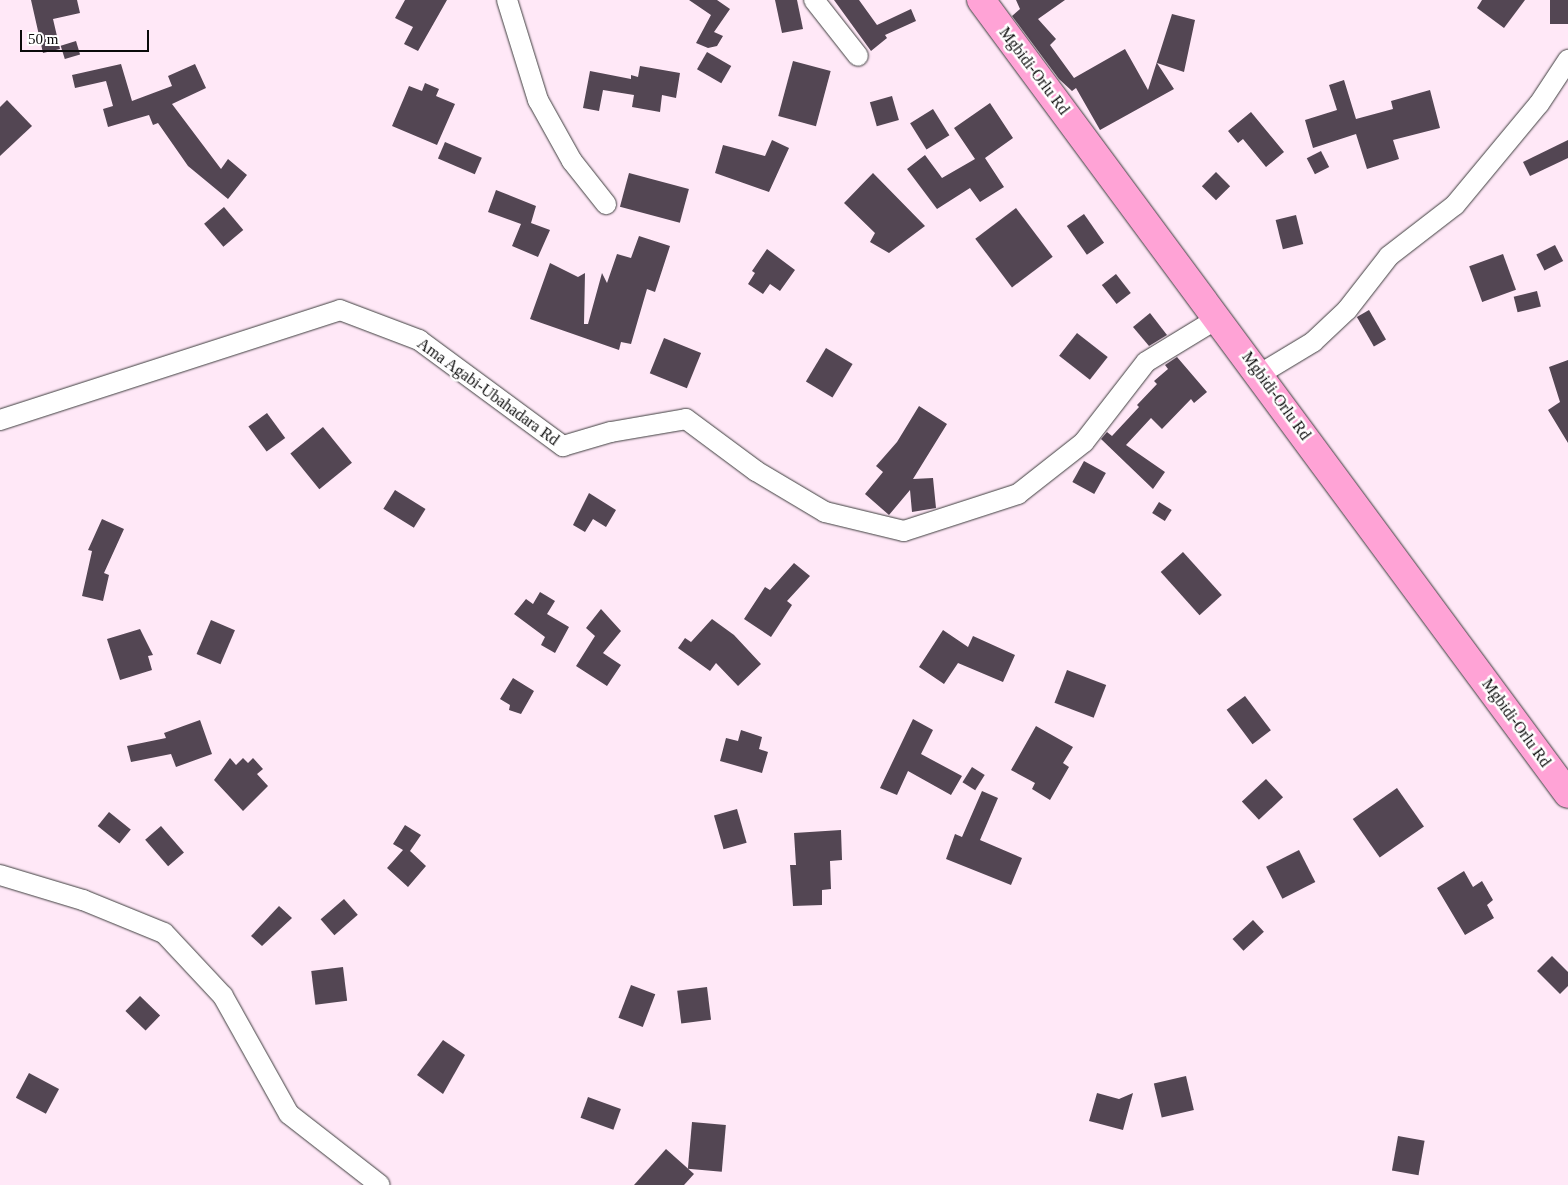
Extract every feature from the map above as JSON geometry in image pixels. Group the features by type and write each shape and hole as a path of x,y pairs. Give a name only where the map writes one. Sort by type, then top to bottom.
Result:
{"main road":[{"name":"Mgbidi-Orlu Rd","path":"981,0 1260,374 1568,794"}],"street":[{"path":"507,0 538,100 549,124 606,204"},
{"path":"814,0 858,56"},
{"path":"1260,374 1313,342 1347,310 1389,256 1455,205 1539,104 1568,60"},
{"name":"Ama Agabi-Ubahadara Rd","path":"0,420 340,310 419,340 564,446 611,432 686,419 756,471 825,512 904,531 1018,494 1084,442 1146,362 1218,318"},
{"path":"0,875 83,900 164,933 223,996 289,1114 380,1185"}],"building":[{"path":"31,0 77,0 80,13 53,19 60,49 43,53"},
{"path":"405,0 447,0 418,51 404,44 413,27 395,18"},
{"path":"689,0 717,0 730,9 714,32 723,36 717,46 708,48 696,43 711,15"},
{"path":"775,0 797,0 803,29 782,33"},
{"path":"834,0 859,0 877,25 911,9 916,21 885,35 887,38 871,51"},
{"path":"1016,0 1065,0 1038,19 1056,39 1050,45 1074,78 1125,49 1148,90 1172,14 1195,20 1184,72 1157,63 1174,89 1100,130 1076,88 1072,91 1059,79 1012,16 1020,9"},
{"path":"1482,0 1525,0 1504,28 1477,8"},
{"path":"1550,0 1568,0 1568,24 1550,24"},
{"path":"76,41 80,54 65,59 61,46"},
{"path":"707,52 731,66 721,83 697,69"},
{"path":"793,61 831,71 816,126 778,116"},
{"path":"121,64 132,101 172,86 168,76 195,64 206,88 172,104 221,169 228,159 247,175 228,199 188,166 158,123 153,125 149,115 108,127 103,109 113,106 106,81 75,88 72,75"},
{"path":"640,66 680,73 676,98 662,95 660,112 632,107 634,95 603,90 599,111 583,108 590,71 631,79 631,75 638,77"},
{"path":"1344,80 1356,119 1393,109 1391,101 1430,90 1440,128 1393,140 1399,159 1367,169 1356,134 1313,148 1305,120 1337,110 1329,85"},
{"path":"425,83 439,89 436,96 455,104 437,145 392,126 409,86 422,91"},
{"path":"892,96 899,120 877,126 870,102"},
{"path":"7,100 32,126 0,156 0,107"},
{"path":"990,103 1013,138 985,158 1004,187 980,202 970,188 937,209 907,169 925,155 942,178 975,159 954,128"},
{"path":"933,109 949,135 927,150 910,123"},
{"path":"1251,112 1284,152 1266,167 1243,139 1238,143 1228,131"},
{"path":"772,140 789,148 769,192 715,173 723,145 765,156"},
{"path":"1568,140 1568,158 1530,176 1523,162"},
{"path":"445,142 482,158 475,174 438,159"},
{"path":"1321,151 1329,167 1315,174 1307,158"},
{"path":"1216,172 1230,186 1216,200 1202,186"},
{"path":"629,173 689,189 680,223 620,207"},
{"path":"873,173 925,226 889,253 870,242 875,233 844,203"},
{"path":"496,190 536,206 531,223 550,230 538,257 512,246 521,224 488,212"},
{"path":"224,207 243,230 223,247 204,224"},
{"path":"1016,208 1053,257 1012,287 975,239"},
{"path":"1084,214 1104,243 1087,255 1067,226"},
{"path":"1296,215 1303,244 1283,249 1276,220"},
{"path":"639,236 670,246 655,292 647,289 631,344 621,342 619,350 530,319 550,263 578,277 585,273 584,324 588,324 602,273 607,283 617,254 631,258"},
{"path":"1555,245 1563,261 1544,271 1536,255"},
{"path":"767,249 795,270 780,291 770,284 763,294 748,284 755,273 752,271"},
{"path":"1503,254 1516,290 1482,302 1469,266"},
{"path":"1116,274 1131,293 1117,304 1102,285"},
{"path":"1537,291 1541,307 1518,312 1514,297"},
{"path":"1369,310 1386,339 1374,346 1357,317"},
{"path":"1150,313 1167,335 1149,346 1133,327"},
{"path":"1077,333 1108,357 1090,380 1059,356"},
{"path":"664,338 701,353 687,388 650,373"},
{"path":"826,348 853,364 832,397 806,381"},
{"path":"1177,357 1207,392 1194,403 1191,399 1162,429 1151,418 1126,445 1165,472 1153,489 1101,439 1107,432 1112,436 1139,407 1137,405 1157,384 1154,381 1168,369 1165,365"},
{"path":"1568,360 1568,443 1548,410 1560,402 1549,367"},
{"path":"919,406 947,424 913,479 933,478 936,508 912,512 910,490 889,515 865,494 883,472 876,466 897,442"},
{"path":"267,413 285,438 267,452 248,427"},
{"path":"323,427 352,463 319,489 290,453"},
{"path":"1084,461 1106,473 1094,494 1072,482"},
{"path":"395,490 426,509 414,528 383,509"},
{"path":"589,493 616,510 606,527 593,519 585,532 573,525"},
{"path":"1159,502 1172,510 1165,521 1152,513"},
{"path":"102,519 124,529 104,573 109,575 103,601 82,596 92,551 88,550"},
{"path":"1183,552 1222,595 1200,615 1161,572"},
{"path":"794,563 810,576 787,601 792,605 771,637 744,619 765,587 770,590"},
{"path":"540,592 555,601 547,614 569,627 555,653 541,645 545,637 514,614 526,599 533,604"},
{"path":"601,609 621,631 603,653 621,665 607,686 576,666 595,636 586,628"},
{"path":"712,619 734,635 761,664 738,686 716,663 710,671 678,648 685,638 691,642"},
{"path":"211,620 235,630 220,664 197,654"},
{"path":"140,629 153,655 148,656 152,670 120,680 107,639"},
{"path":"943,630 968,647 973,636 1015,655 1003,682 958,663 944,684 919,667"},
{"path":"1067,670 1106,685 1094,718 1054,703"},
{"path":"513,678 534,691 521,714 509,710 510,705 500,699"},
{"path":"1245,696 1271,730 1253,744 1227,710"},
{"path":"913,719 933,730 921,754 962,776 951,795 908,771 897,795 880,788"},
{"path":"200,720 212,754 176,767 171,754 131,762 127,746 166,738 164,733"},
{"path":"1036,726 1073,747 1063,763 1069,767 1050,800 1032,789 1035,783 1011,770"},
{"path":"741,730 762,737 759,749 768,752 762,773 720,761 726,738 738,741"},
{"path":"230,758 236,765 243,758 248,763 253,758 263,769 257,774 268,786 243,811 214,780"},
{"path":"972,767 985,775 975,790 962,782"},
{"path":"1266,779 1283,797 1259,820 1242,802"},
{"path":"1397,788 1424,827 1380,857 1353,819"},
{"path":"982,791 998,798 980,840 1022,858 1011,885 946,859 955,834 962,837"},
{"path":"737,809 747,843 724,849 714,816"},
{"path":"109,812 131,830 119,844 98,826"},
{"path":"405,825 421,835 410,851 426,866 408,887 387,868 403,850 393,844"},
{"path":"161,826 184,852 168,866 145,840"},
{"path":"841,830 842,860 830,861 831,889 822,890 822,905 793,906 790,865 796,865 794,833"},
{"path":"1299,850 1315,882 1282,899 1266,867"},
{"path":"1464,871 1473,887 1482,881 1493,900 1487,905 1494,918 1465,935 1437,888"},
{"path":"344,899 358,915 334,935 321,919"},
{"path":"279,906 292,918 262,946 251,936"},
{"path":"1253,920 1264,932 1243,951 1233,939"},
{"path":"1552,956 1568,972 1568,986 1560,994 1537,971"},
{"path":"343,967 347,1001 315,1005 311,971"},
{"path":"631,985 655,994 643,1027 618,1018"},
{"path":"707,987 711,1020 681,1023 677,991"},
{"path":"140,996 160,1015 146,1031 125,1011"},
{"path":"443,1040 465,1055 443,1094 417,1075"},
{"path":"29,1073 59,1089 46,1114 16,1098"},
{"path":"1186,1076 1194,1110 1162,1118 1154,1083"},
{"path":"1097,1093 1119,1099 1133,1093 1123,1130 1089,1121"},
{"path":"588,1097 621,1109 613,1130 580,1118"},
{"path":"692,1122 726,1125 722,1172 688,1169"},
{"path":"1398,1136 1425,1141 1419,1175 1392,1170"},
{"path":"666,1149 694,1174 684,1185 634,1185"}]}
